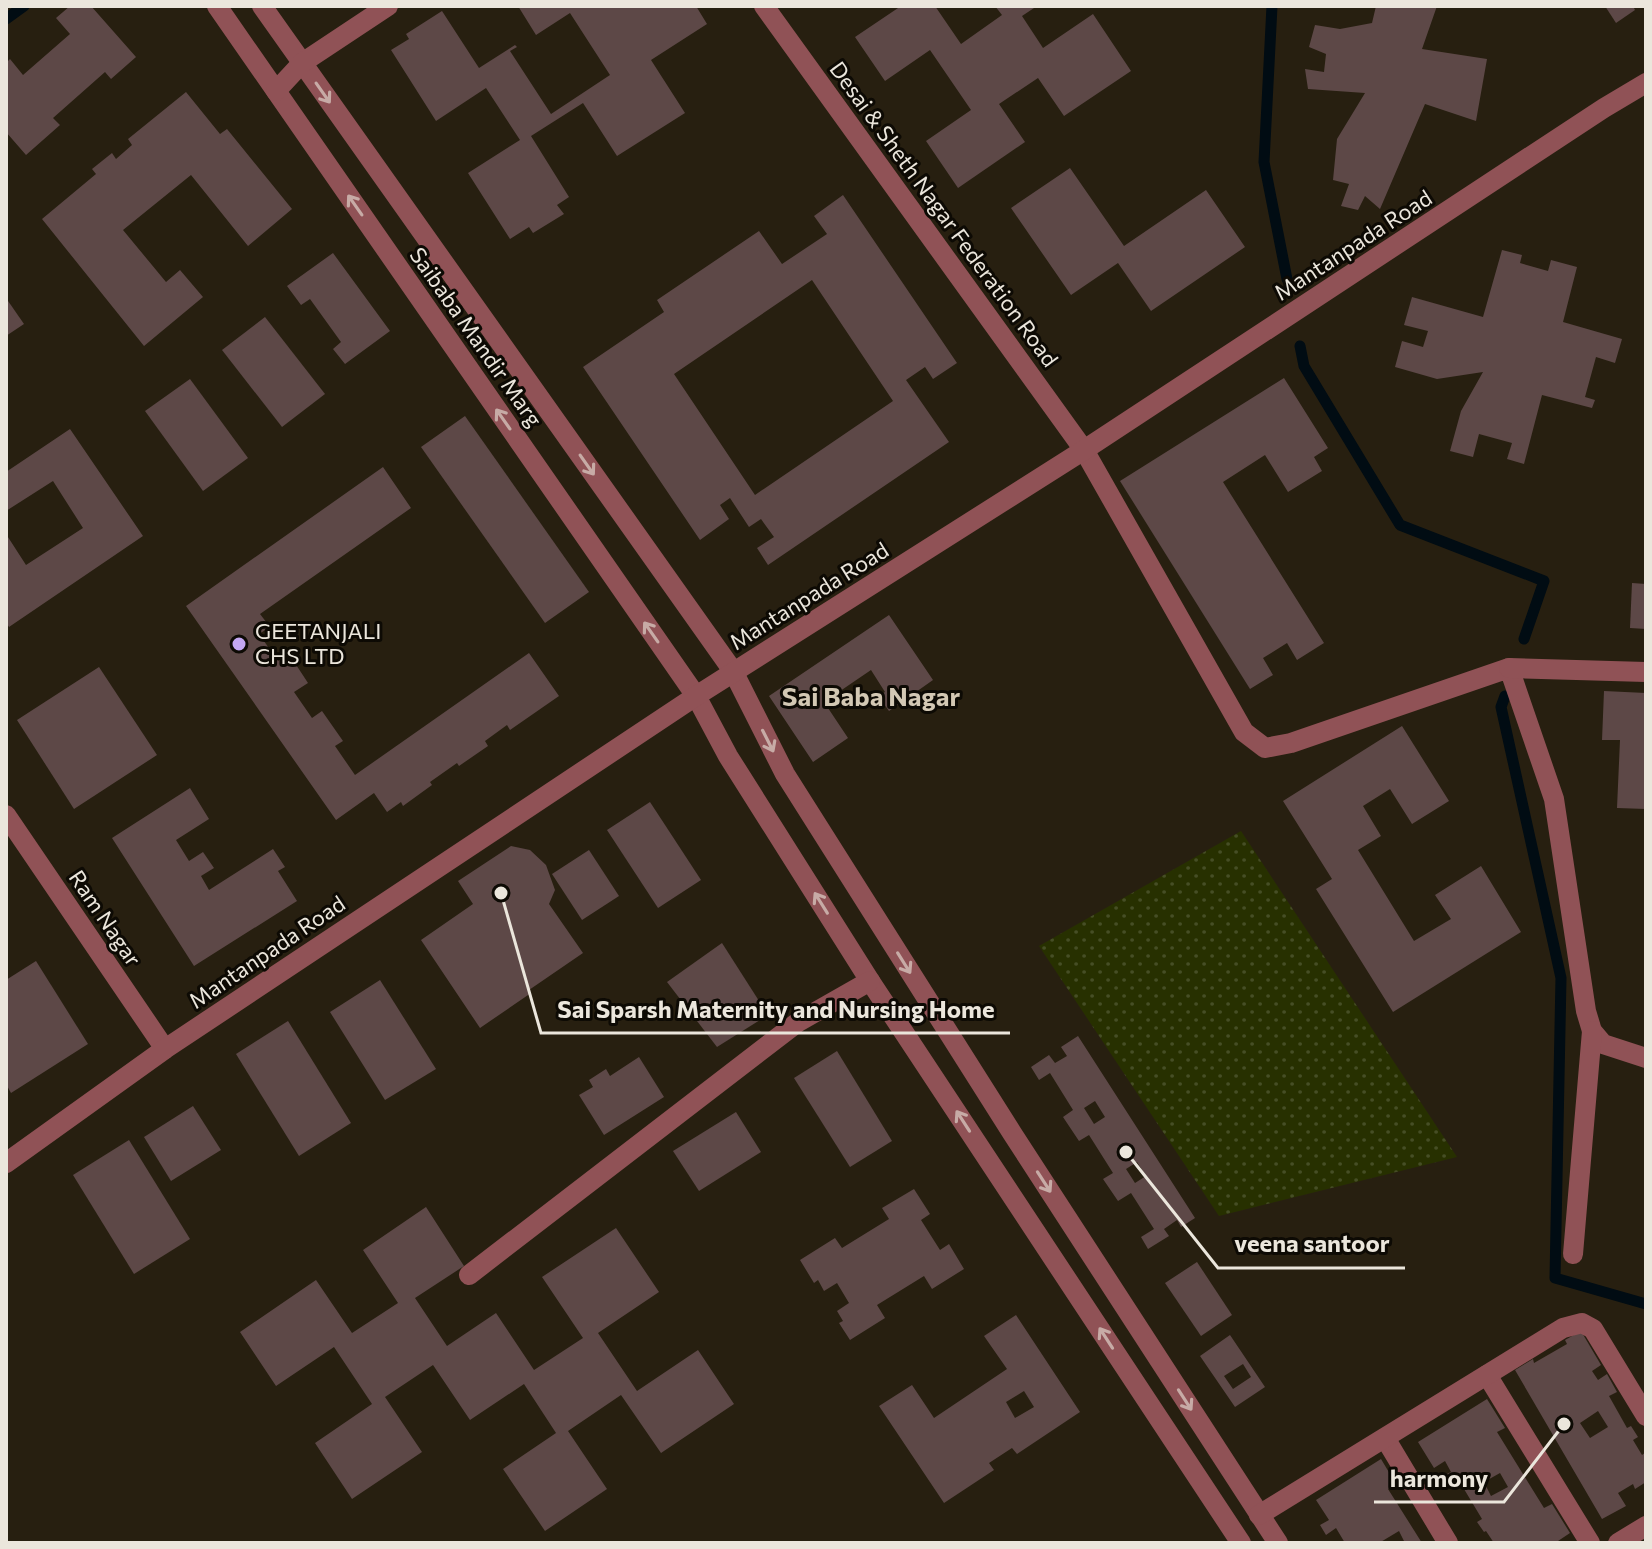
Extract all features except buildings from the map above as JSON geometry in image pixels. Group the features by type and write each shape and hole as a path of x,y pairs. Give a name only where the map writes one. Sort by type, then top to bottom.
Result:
{"street":[{"name":"Saibaba Mandir Marg","path":"217,6 696,696 728,756 870,981 1241,1543"},
{"name":"Saibaba Mandir Marg","path":"262,6 733,671 785,774 1012,1133 1278,1543"},
{"path":"276,91 302,63 388,6"},
{"name":"Desai & Sheth Nagar Federation Road","path":"764,6 1084,450 1244,732 1265,748 1291,743 1509,668"},
{"name":"Mantanpada Road","path":"6,1163 165,1049 733,671 1084,450 1646,83"},
{"path":"1573,1254 1592,1031 1586,1011 1554,799 1509,668 1646,672"},
{"name":"Ram Nagar","path":"6,815 165,1049"},
{"path":"469,1275 798,1022 870,981"},
{"path":"1592,1031 1603,1044 1646,1058"},
{"path":"1259,1515 1563,1328 1582,1323 1593,1329 1646,1416"},
{"path":"1487,1375 1590,1543"},
{"path":"1385,1438 1448,1543"},
{"path":"1618,1543 1646,1526"}],"green space":[{"path":"1241,831 1457,1157 1219,1216 1039,946"}],"waterway":[{"path":"6,19 24,6"},
{"path":"1272,6 1264,162 1287,279"},
{"path":"1300,346 1304,366 1400,525 1544,581 1524,639"},
{"path":"1505,696 1501,707 1561,978 1555,1278 1646,1304"}],"place":[{"name":"GEETANJALI CHS LTD","path":"239,644"},
{"name":"Sai Sparsh Maternity and Nursing Home","path":"501,893"},
{"name":"veena santoor","path":"1126,1152"},
{"name":"harmony","path":"1564,1424"}],"district":[{"name":"Sai Baba Nagar","path":"871,697"}]}
